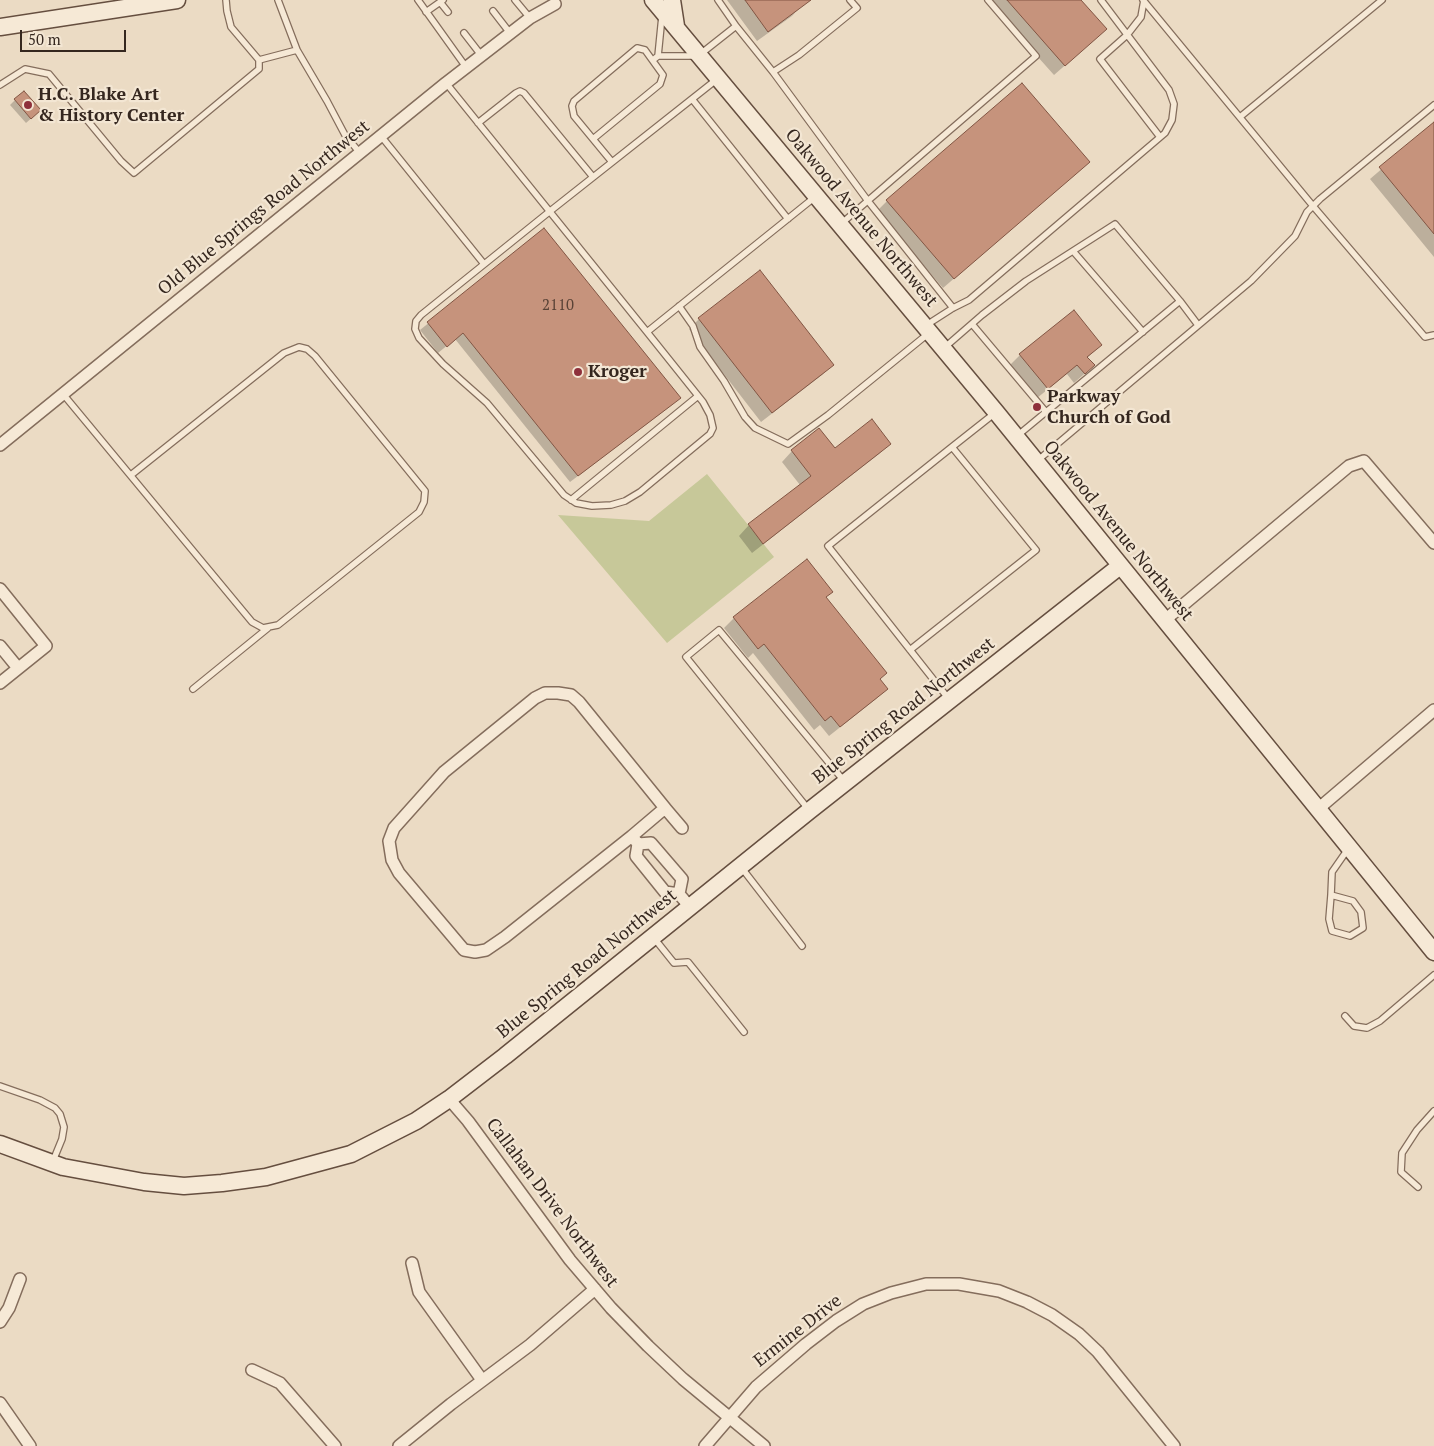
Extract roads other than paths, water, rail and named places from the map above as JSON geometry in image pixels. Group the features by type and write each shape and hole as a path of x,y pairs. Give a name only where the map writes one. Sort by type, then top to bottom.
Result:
{"street":[{"path":"0,27 177,0"},
{"name":"Old Blue Springs Road Northwest","path":"0,445 481,55 530,18 555,4"},
{"name":"Oakwood Avenue Northwest","path":"663,4 677,29 698,56 944,348 1434,952"},
{"path":"1165,620 1349,466 1364,461 1434,543"},
{"name":"Blue Spring Road Northwest","path":"0,1144 52,1163 99,1175 184,1186 266,1177 351,1154 416,1121 513,1050 845,782 1120,566"},
{"path":"0,589 46,646 0,683"},
{"path":"0,646 18,668"},
{"path":"665,808 635,840 505,937 486,950 475,952 464,950 399,873 392,860 389,841 394,828 444,772 535,698 545,693 558,692 570,695 579,702 682,828"},
{"path":"1318,809 1434,710"},
{"path":"635,840 651,843 682,879 680,894"},
{"path":"635,840 636,856 665,892 680,894 690,907"},
{"name":"Callahan Drive Northwest","path":"449,1098 570,1260 595,1290 648,1346 683,1379 764,1446"},
{"path":"412,1263 419,1292 482,1380"},
{"path":"0,1322 9,1308 20,1279"},
{"name":"Ermine Drive","path":"704,1446 756,1387 836,1321 863,1304 891,1293 926,1284 959,1284 999,1291 1052,1315 1079,1334 1098,1352 1174,1446"},
{"path":"400,1446 482,1380 530,1345 595,1290"},
{"path":"252,1370 280,1384 335,1446"},
{"path":"0,1403 30,1446"}],"lane":[{"path":"0,86 26,69 49,74 120,161 134,173 259,69 259,60 231,27 226,0"},
{"path":"278,0 297,50 345,135 360,153"},
{"path":"418,0 466,67"},
{"path":"516,0 530,18"},
{"path":"718,0 868,201 953,308"},
{"path":"773,72 799,55 857,8 850,0"},
{"path":"841,225 1036,56 988,0"},
{"path":"679,306 693,326 700,347 724,381 745,417 755,428 788,444 828,415 953,308 969,300 1165,133 1172,120 1174,104 1169,90 1101,0"},
{"path":"1144,0 1141,17 1126,35 1100,59 1160,137"},
{"path":"1144,0 1313,206 1425,338 1434,335"},
{"path":"1240,117 1382,0"},
{"path":"426,12 442,1 448,12"},
{"path":"593,139 660,84 663,75 656,58 663,4"},
{"path":"493,11 510,34"},
{"path":"612,162 574,116 572,111 574,101 638,48 645,50 656,58 698,56 736,26"},
{"path":"464,33 481,55"},
{"path":"259,60 297,50"},
{"path":"446,83 549,212 698,396 710,415 713,428 710,434 654,480 625,501 611,505 592,506 576,503 564,494 487,403 443,364 419,338 416,321 484,264 549,212 593,177 718,79"},
{"path":"478,123 520,91 593,177"},
{"path":"692,99 788,219"},
{"path":"1036,462 1251,280 1295,236 1307,212 1313,206 1434,105"},
{"path":"381,136 484,264"},
{"path":"647,332 816,196"},
{"path":"944,348 1026,281 1115,224 1198,325"},
{"path":"1073,251 1142,332"},
{"path":"1016,437 1180,301"},
{"path":"972,324 1046,412"},
{"path":"63,394 252,622 263,628 278,625 419,512 424,502 425,492 316,356 307,349 299,348 284,353 131,475"},
{"path":"571,500 698,396"},
{"path":"950,700 828,546 996,412"},
{"path":"910,650 1036,550 952,448"},
{"path":"193,690 270,627"},
{"path":"810,811 686,657 719,630 845,782"},
{"path":"1331,895 1353,901 1360,912 1363,928 1350,936 1332,931 1329,919 1332,872 1350,848"},
{"path":"741,866 802,946"},
{"path":"653,937 674,963 688,962 744,1032"},
{"path":"1345,1016 1354,1026 1366,1028 1380,1021 1434,974"},
{"path":"0,1086 40,1100 55,1108 60,1114 64,1127 62,1139 52,1163"},
{"path":"1418,1186 1401,1172 1402,1153 1417,1130 1434,1111"}],"place":[{"name":"H.C. Blake Art & History Center","path":"28,105"},
{"name":"Kroger","path":"578,372"},
{"name":"Parkway Church of God","path":"1037,407"}]}
